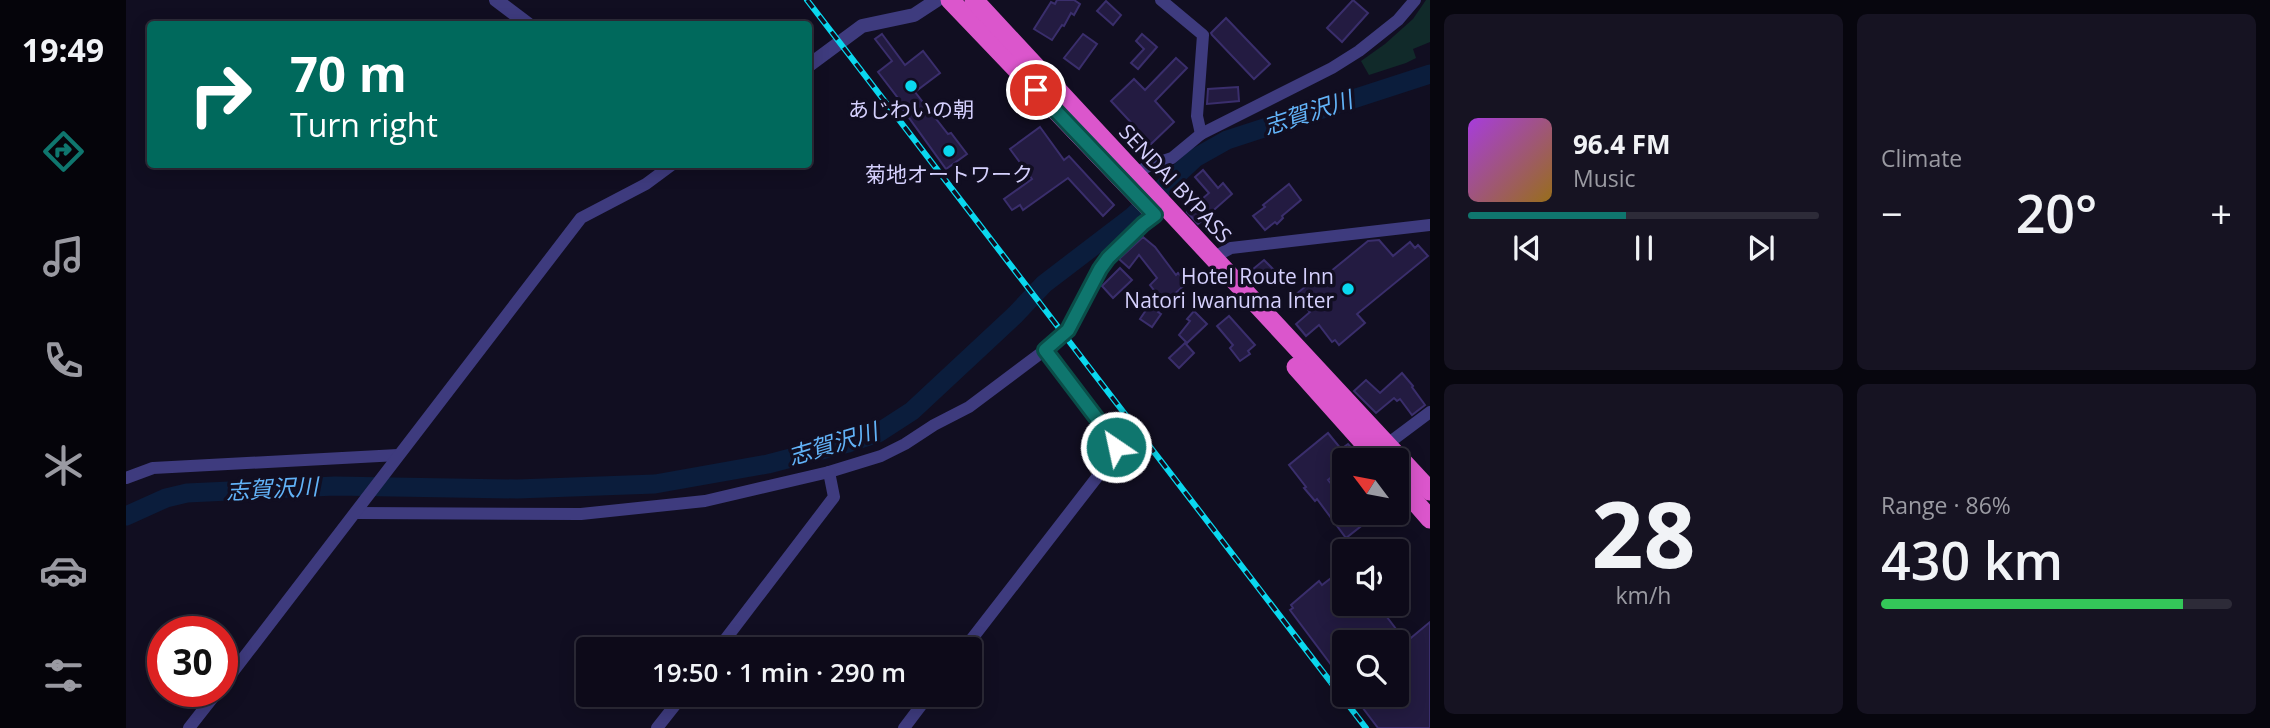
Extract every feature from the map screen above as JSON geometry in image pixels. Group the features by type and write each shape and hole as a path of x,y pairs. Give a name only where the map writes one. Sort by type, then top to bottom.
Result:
{"highway":[{"name":"SENDAI BYPASS","path":"950,0 1140,185"},
{"name":"SENDAI BYPASS","path":"974,0 1140,185 1157,211 1298,369 1377,448"},
{"name":"SENDAI BYPASS","path":"1157,211 1212,258 1378,448"},
{"name":"SENDAI BYPASS","path":"1409,474 1430,491"},
{"path":"1409,496 1430,519"}],"street":[{"path":"496,0 524,21"},
{"path":"812,63 862,26 914,15 937,0"},
{"path":"1161,0 1203,35 1197,116 1201,134"},
{"path":"1140,185 1151,164 1172,158 1201,134 1332,68 1359,51 1398,20 1415,0"},
{"path":"238,665 581,218 646,184 668,168"},
{"path":"357,511 581,514 705,501 829,472 881,456 969,407 1068,330 1108,258 1157,211"},
{"path":"1212,258 1231,247 1430,225"},
{"path":"973,637 1108,463 1116,447 1045,350"},
{"path":"1388,448 1430,412"},
{"path":"126,478 153,468 396,458"},
{"path":"728,637 834,497 829,472"},
{"path":"190,728 206,707"},
{"path":"657,728 674,707"},
{"path":"904,728 920,707"}],"green space":[{"path":"1426,0 1430,0 1430,42 1413,49 1416,58 1369,75 1361,61 1413,19"}],"building":[{"path":"1057,0 1074,0 1080,4 1052,40 1034,29 1051,2 1055,4"},
{"path":"1353,0 1368,13 1342,42 1327,28"},
{"path":"1106,1 1121,15 1113,25 1097,11"},
{"path":"1226,18 1270,64 1254,79 1211,33"},
{"path":"882,34 905,65 923,51 940,73 915,92 967,154 946,169 878,72 892,61 875,39"},
{"path":"1083,34 1097,44 1079,69 1064,58"},
{"path":"1142,34 1157,47 1138,69 1131,63 1144,49 1136,41"},
{"path":"1176,58 1187,68 1155,101 1174,122 1151,144 1111,101 1134,79 1145,90"},
{"path":"1238,87 1239,101 1207,104 1208,89"},
{"path":"1040,127 1064,160 1069,156 1114,205 1103,216 1068,178 1023,210 1020,205 1012,210 1004,199 1032,179 1010,149"},
{"path":"1203,170 1218,188 1223,183 1232,194 1198,224 1187,212 1209,193 1195,177"},
{"path":"1289,184 1301,200 1282,216 1277,224 1275,222 1265,230 1253,216"},
{"path":"1143,237 1155,247 1176,275 1178,273 1187,283 1164,303 1158,312 1161,314 1152,327 1140,319 1157,294 1150,285 1157,278 1139,255 1129,268 1119,259"},
{"path":"1379,240 1393,256 1410,242 1415,248 1418,245 1428,256 1357,314 1365,323 1339,345 1335,340 1332,342 1319,325 1306,336 1296,324 1310,312 1295,295 1311,282 1314,285 1368,241"},
{"path":"1264,260 1276,272 1267,281 1265,278 1257,285 1247,274"},
{"path":"1120,268 1132,280 1113,298 1102,286"},
{"path":"1194,311 1207,324 1187,343 1179,335"},
{"path":"1229,316 1255,345 1248,351 1250,354 1240,361 1230,348 1233,345 1217,326"},
{"path":"1185,343 1194,353 1179,368 1169,358"},
{"path":"1402,373 1425,405 1412,415 1400,399 1397,401 1394,398 1376,413 1354,391 1366,380 1380,393"},
{"path":"1328,433 1340,448 1332,448 1332,477 1328,480 1332,485 1332,519 1317,499 1315,501 1304,488 1306,487 1289,465"},
{"path":"1336,525 1363,525 1346,538"},
{"path":"1332,577 1332,616 1386,616 1397,630 1332,630 1332,666 1290,610 1293,608 1291,605 1319,581 1322,585"},
{"path":"1430,622 1430,728 1378,728 1362,707 1409,707 1409,640"}],"waterway":[{"name":"志賀沢川","path":"126,516 166,498 187,493 335,486 517,489 655,484 768,464 878,433 912,411 1015,315 1044,284 1133,216 1195,158 1227,140 1430,74"}],"railway":[{"path":"807,0 1366,728"}],"place":[{"name":"あじわいの朝","path":"911,86"},
{"name":"菊地オートワーク","path":"949,151"},
{"name":"Hotel Route Inn Natori Iwanuma Inter","path":"1348,289"}],"route":[{"path":"1036,90 1155,215 1108,258 1068,330 1045,350 1116,447"}]}
